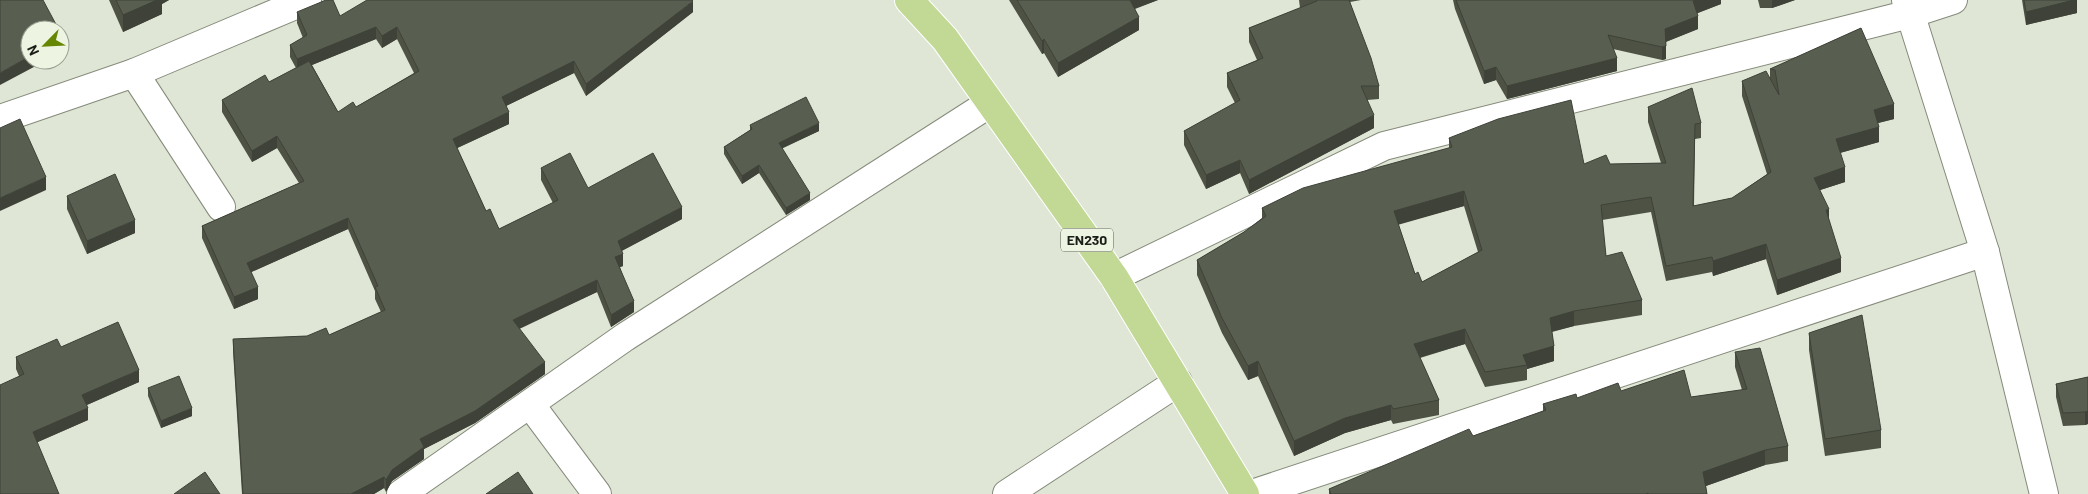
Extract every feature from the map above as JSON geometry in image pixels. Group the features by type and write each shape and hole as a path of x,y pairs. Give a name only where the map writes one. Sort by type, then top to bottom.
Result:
{"main road":[{"name":"EN230","path":"909,0 945,40 1114,277 1245,494"}],"street":[{"path":"0,119 134,73 307,0"},
{"path":"1114,277 1384,146 1908,7 1953,0"},
{"path":"1908,7 1985,252 2044,494"},
{"path":"134,73 221,207"},
{"path":"401,494 625,337 990,103"},
{"path":"1252,494 1985,252"},
{"path":"1007,494 1178,382"},
{"path":"530,404 597,494"}],"building":[{"path":"0,0 43,0 54,20 20,20 20,62 0,73"},
{"path":"116,0 157,0 123,15"},
{"path":"326,0 333,0 340,16 367,0 692,0 586,84 574,61 502,97 509,112 453,139 486,211 490,209 499,229 558,200 541,168 570,153 588,188 653,153 682,207 618,241 623,254 615,257 634,301 611,315 597,280 513,320 545,362 475,411 420,439 424,447 392,470 386,480 384,477 351,494 243,494 233,339 307,336 326,328 329,335 385,310 375,287 378,286 348,218 247,263 258,287 234,297 202,226 304,181 277,136 252,151 222,100 265,75 269,82 309,61 338,112 353,102 356,107 419,71 397,27 382,36 376,27 297,59 290,45 307,35 297,12"},
{"path":"1017,0 1130,0 1139,17 1058,63"},
{"path":"1316,0 1349,0 1371,58 1379,86 1361,86 1374,115 1249,180 1240,160 1206,175 1184,131 1240,100 1227,73 1263,58 1249,28"},
{"path":"1456,0 1697,0 1693,1 1698,16 1665,29 1666,46 1662,47 1608,35 1617,58 1507,86 1496,67 1484,71"},
{"path":"2024,0 2074,0 2026,12"},
{"path":"1861,28 1894,104 1874,110 1879,127 1836,139 1845,167 1814,178 1829,209 1826,210 1841,258 1777,280 1766,244 1713,261 1712,257 1666,266 1651,197 1601,205 1606,256 1622,252 1642,300 1574,311 1550,318 1554,346 1523,355 1527,365 1485,372 1465,329 1414,344 1439,400 1393,409 1391,405 1345,418 1294,441 1258,361 1248,366 1222,318 1197,260 1244,232 1266,216 1262,208 1303,188 1452,147 1449,138 1498,119 1571,100 1584,164 1606,155 1610,164 1666,163 1648,107 1692,88 1701,123 1695,124 1693,206 1732,198 1771,172 1742,81 1766,71 1779,95 1775,70 1770,69","holes":["1464,191 1482,250 1422,282 1418,272 1415,274 1394,211"]},
{"path":"806,97 819,123 779,143 810,193 786,208 759,165 742,176 724,147 752,129 750,125"},
{"path":"20,119 46,177 0,198 0,128"},
{"path":"115,174 135,220 87,241 67,196"},
{"path":"1862,315 1881,430 1825,439 1809,333"},
{"path":"118,322 139,370 82,395 88,408 33,432 59,494 0,494 0,385 24,374 16,357 57,339 61,347"},
{"path":"1760,348 1788,446 1765,450 1703,472 1707,494 1331,494 1329,489 1469,429 1473,436 1546,410 1543,404 1576,394 1577,398 1618,383 1621,391 1684,370 1691,397 1747,389 1735,352"},
{"path":"179,376 192,408 161,421 148,388"},
{"path":"2088,377 2088,411 2063,413 2056,384"},
{"path":"205,472 220,494 174,494"},
{"path":"518,472 533,494 486,494"}]}
